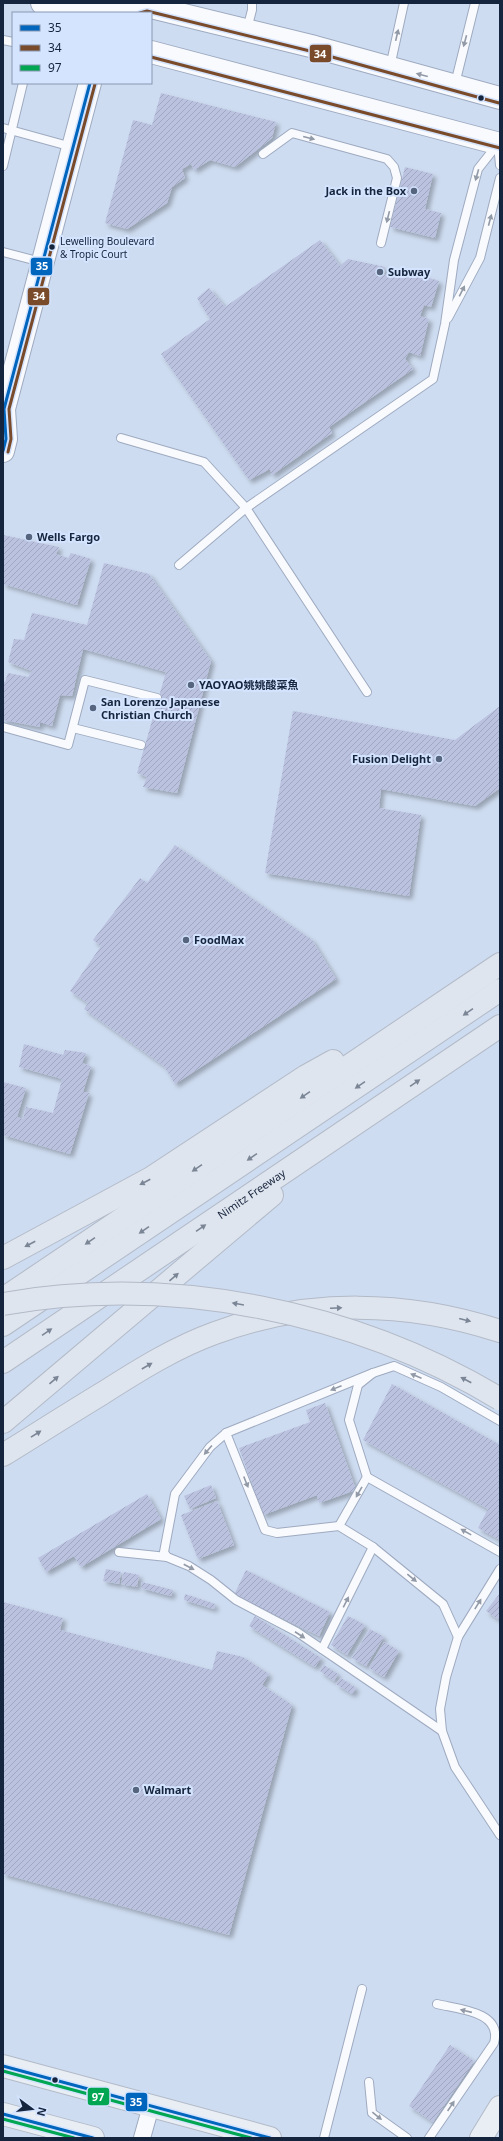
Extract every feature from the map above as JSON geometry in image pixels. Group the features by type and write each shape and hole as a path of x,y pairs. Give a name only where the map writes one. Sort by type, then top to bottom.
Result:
{"highway":[{"path":"3,1299 441,1002 500,964"},
{"path":"3,1325 500,990"},
{"path":"3,1258 152,1178 306,1076 441,1002"},
{"name":"Nimitz Freeway","path":"3,1362 500,1026"},
{"path":"3,1422 14,1415 180,1271 371,1113"},
{"path":"3,1304 82,1295 156,1295 234,1303 271,1310 308,1318 380,1341 449,1371 500,1399"},
{"path":"3,1455 174,1351 215,1333 249,1322 319,1309 360,1307 390,1308 436,1313 500,1331"}],"main road":[{"path":"42,3 82,12"},
{"path":"125,12 147,6 171,9 455,84 500,98"},
{"path":"152,52 499,141"},
{"path":"3,451 6,439 3,410 90,84"},
{"path":"3,2066 270,2138"},
{"path":"481,2138 500,2107"},
{"path":"3,2114 93,2138"}],"street":[{"path":"142,2138 151,2106"}],"lane":[{"path":"247,29 252,10 252,3"},
{"path":"390,67 404,3"},
{"path":"455,84 475,3"},
{"path":"3,166 23,84"},
{"path":"3,128 73,148"},
{"path":"263,154 292,134 387,159 394,167 398,178 381,243"},
{"path":"499,141 500,165"},
{"path":"180,566 246,508 433,379 445,324 454,260 478,169 499,141"},
{"path":"445,324 480,258 500,178"},
{"path":"3,252 43,263"},
{"path":"121,438 204,462 246,508 368,692"},
{"path":"3,726 68,745 85,680 157,698"},
{"path":"73,728 141,745"},
{"path":"167,1556 164,1552 175,1494 210,1447 226,1433 373,1373 394,1366 441,1387 500,1421"},
{"path":"373,1373 358,1385 349,1420 367,1477 500,1552"},
{"path":"226,1433 265,1530 277,1533 339,1526 373,1547 443,1604 458,1637"},
{"path":"339,1526 367,1477"},
{"path":"322,1649 373,1547"},
{"path":"119,1552 167,1556 189,1566 211,1580 236,1600 297,1632 442,1731"},
{"path":"500,1569 458,1637 446,1677 440,1709 442,1731 454,1767 500,1835"},
{"path":"324,2138 362,1989"},
{"path":"429,2138 494,2043 498,2032 496,2026 488,2017 437,2004"},
{"path":"369,2082 372,2113 407,2138"}],"building":[{"path":"161,93 276,122 272,138 235,167 210,160 194,170 191,164 182,169 185,178 172,187 167,203 127,229 105,223 133,120 152,125"},
{"name":"Jack in the Box","path":"405,167 433,174 425,209 441,213 435,238 390,227"},
{"path":"320,240 340,266 348,259 385,267 383,274 396,278 398,268 439,281 431,307 424,305 420,316 429,319 420,356 409,352 405,359 413,369 329,427 332,433 272,475 270,469 249,480 161,354 210,319 197,298 209,288 225,307"},
{"path":"3,535 59,547 56,554 68,558 71,553 91,559 77,605 3,584"},
{"path":"104,563 149,574 211,661 177,793 143,787 147,777 137,773 166,672 83,649 72,696 60,695 52,726 40,722 40,727 3,720 3,682 5,682 8,673 28,677 32,671 8,662 14,639 24,640 32,613 87,625"},
{"path":"500,706 500,788 475,806 381,789 379,808 421,815 409,896 265,873 293,711 455,740"},
{"path":"175,845 312,940 336,979 175,1084 164,1066 84,1009 88,1003 70,991 101,946 93,940 140,878 147,883"},
{"path":"24,1044 63,1055 65,1050 86,1053 82,1063 91,1066 83,1092 89,1093 70,1154 3,1135 3,1082 26,1088 17,1117 23,1119 26,1107 53,1113 62,1079 19,1067"},
{"path":"392,1384 500,1445 500,1540 478,1528 488,1509 363,1440"},
{"path":"325,1403 356,1490 319,1503 317,1495 263,1515 239,1448 310,1422 306,1410"},
{"path":"211,1485 216,1498 190,1509 184,1496"},
{"path":"147,1494 161,1519 81,1567 74,1556 46,1572 38,1558"},
{"path":"217,1501 234,1545 198,1559 181,1515"},
{"path":"106,1569 121,1572 119,1584 103,1581"},
{"path":"246,1570 330,1612 319,1636 234,1595"},
{"path":"124,1572 139,1575 137,1587 121,1584"},
{"path":"142,1582 173,1590 171,1596 141,1588"},
{"path":"500,1593 500,1619 499,1620 486,1611"},
{"path":"185,1594 215,1604 214,1609 184,1600"},
{"name":"Walmart","path":"3,1602 63,1618 60,1630 212,1670 217,1651 243,1657 269,1674 262,1685 292,1705 229,1935 3,1874"},
{"path":"255,1616 321,1658 315,1667 249,1626"},
{"path":"348,1616 365,1625 347,1655 331,1645"},
{"path":"370,1629 384,1637 366,1666 352,1658"},
{"path":"384,1642 399,1651 384,1677 369,1668"},
{"path":"324,1665 338,1674 334,1681 320,1671"},
{"path":"341,1678 356,1688 352,1694 336,1684"},
{"path":"450,2045 474,2061 433,2122 409,2106"}],"transit line":[{"name":"34","path":"144,12 151,12"},
{"name":"34","path":"152,12 314,52 499,103"},
{"name":"34","path":"152,57 500,148"},
{"name":"35","path":"3,451 6,439 4,409 90,84"},
{"name":"34","path":"8,452 11,439 9,409 95,84"},
{"name":"35","path":"3,2066 270,2138"},
{"name":"97","path":"3,2071 251,2138"},
{"name":"35","path":"3,2114 93,2138"},
{"name":"97","path":"3,2119 74,2138"}],"place":[{"name":"Jack in the Box","path":"414,191"},
{"name":"Lewelling Boulevard & Tropic Court","path":"52,247"},
{"name":"Subway","path":"380,272"},
{"name":"Wells Fargo","path":"29,537"},
{"name":"YAOYAO姚姚酸菜魚","path":"191,685"},
{"name":"San Lorenzo Japanese Christian Church","path":"93,708"},
{"name":"Fusion Delight","path":"439,759"},
{"name":"FoodMax","path":"186,940"},
{"name":"Walmart","path":"136,1790"}]}
